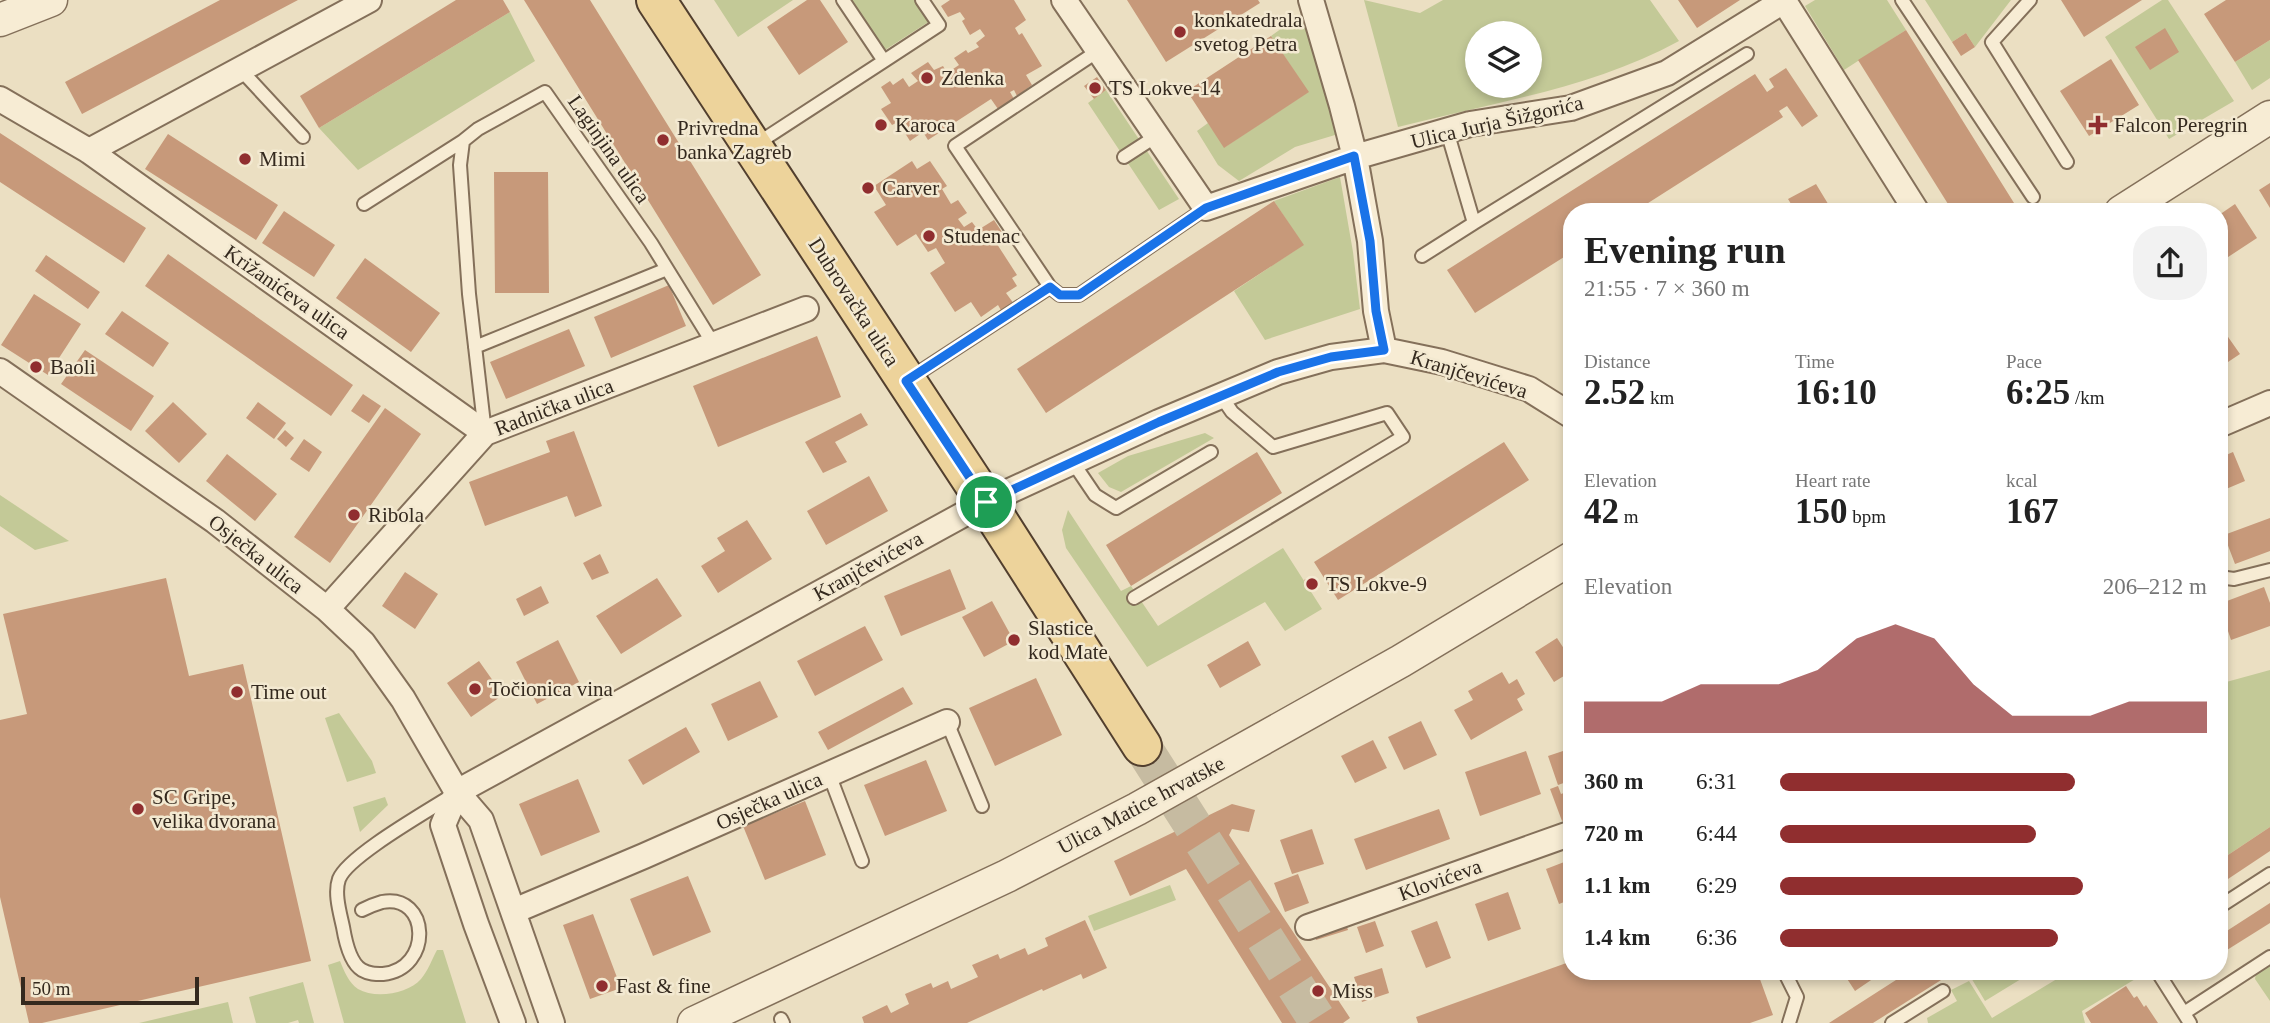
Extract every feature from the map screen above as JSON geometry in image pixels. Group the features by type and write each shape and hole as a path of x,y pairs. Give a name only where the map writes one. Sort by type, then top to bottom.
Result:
{"main road":[{"name":"Dubrovačka ulica","path":"656,0 986,502 1142,746"}],"street":[{"path":"0,20 51,0"},
{"path":"89,152 369,0"},
{"path":"1064,0 1206,208"},
{"path":"1311,0 1354,156 1370,241 1376,311 1384,350"},
{"name":"Ulica Jurja Šižgorića","path":"1206,208 1354,156 1470,124 1571,108 1667,73 1784,1 1911,203"},
{"name":"Križanićeva ulica","path":"0,99 89,152 485,433"},
{"path":"2135,203 2270,117"},
{"name":"Radnička ulica","path":"327,610 485,433 806,309"},
{"name":"Kranjčevićeva","path":"457,792 986,502 1072,461 1278,372 1331,357 1384,350 1442,362 1529,389 1563,410"},
{"name":"Osječka ulica","path":"0,371 215,521 327,610 363,643 387,675 457,792 481,820 551,1023"},
{"path":"2228,421 2270,403"},
{"name":"Ulica Matice hrvatske","path":"694,1023 1007,876 1137,809 1401,661 1563,563"},
{"name":"Osječka ulica","path":"514,911 947,722"},
{"path":"457,792 443,825 475,924 513,1023"},
{"name":"Klovićeva","path":"1308,927 1563,836"}],"lane":[{"path":"843,0 884,61"},
{"path":"752,147 939,25 922,0"},
{"path":"1902,0 2033,197"},
{"path":"2030,0 1992,43 2067,162"},
{"path":"1098,51 955,146 1050,287 1060,295 1079,295 1206,208"},
{"path":"1422,256 1747,54"},
{"path":"240,69 303,137"},
{"name":"Laginjina ulica","path":"463,141 478,129 545,92 651,243 715,345"},
{"path":"1447,131 1474,223"},
{"path":"1124,157 1157,135"},
{"path":"364,204 463,141"},
{"path":"463,141 460,165 469,294 485,433"},
{"path":"475,347 667,269"},
{"path":"906,381 1050,287"},
{"path":"1134,598 1403,437 1387,413 1273,447 1232,412 1221,396"},
{"path":"1072,461 1096,495 1116,508 1211,452"},
{"path":"2228,579 2270,570"},
{"path":"947,722 982,806"},
{"path":"829,774 862,861"},
{"path":"362,910 383,902 403,904 417,917 420,933 410,962 395,972 373,975 359,969 346,943 337,903 339,878 360,855 457,792"},
{"path":"2228,901 2270,874"},
{"path":"2163,980 2187,1018 2270,957"},
{"path":"1789,980 1797,996 1789,1023"},
{"path":"1892,1023 1943,991"}],"green space":[{"path":"714,0 793,0 738,37"},
{"path":"851,0 915,0 930,21 885,50"},
{"path":"1364,0 1420,13 1443,0 1650,0 1679,41 1612,71 1542,93 1542,21 1465,21 1465,98 1522,98 1398,127"},
{"path":"1815,0 1887,0 1906,30 1844,70 1805,6"},
{"path":"1925,0 2011,0 1975,47 1966,33 1952,42"},
{"path":"2162,0 2168,0 2234,101 2169,139 2105,37"},
{"path":"510,12 535,61 358,170 319,128"},
{"path":"1296,18 1309,21 1336,113 1335,135 1295,147 1239,181 1218,165 1197,131 1208,123 1225,147 1308,92 1271,36"},
{"path":"2270,40 2270,78 2252,90 2235,62"},
{"path":"1106,90 1179,199 1159,210 1088,103"},
{"path":"1340,177 1360,309 1265,340 1234,291 1303,245 1274,201"},
{"path":"1205,433 1214,438 1121,492 1109,487 1098,473 1128,456"},
{"path":"0,495 69,541 35,550 0,526"},
{"path":"1068,510 1121,591 1131,586 1158,626 1283,548 1322,609 1285,631 1265,602 1147,667 1066,548 1062,530"},
{"path":"2270,670 2270,827 2228,855 2228,682"},
{"path":"339,713 372,761 376,773 347,782 325,718"},
{"path":"385,797 388,805 360,832 353,807"},
{"path":"1170,885 1176,900 1094,931 1088,916"},
{"path":"437,950 443,950 466,1023 344,1023 328,965 340,961 349,980 358,989 373,994 391,993 408,988 421,979"},
{"path":"2270,965 2270,1001 2255,979 2256,973"},
{"path":"1972,980 2019,980 1985,1001"},
{"path":"2055,980 2134,980 2082,1011 2085,1023 1928,1023 1927,1018 1957,1001 1951,990 1969,981 1992,1018"},
{"path":"303,982 314,1023 299,1023 298,1020 288,1023 256,1023 249,997"},
{"path":"228,1002 233,1023 139,1023"}],"building":[{"path":"220,0 298,0 82,114 65,82"},
{"path":"456,0 503,0 510,12 319,128 300,96"},
{"path":"524,0 590,0 761,275 713,305"},
{"path":"807,0 820,0 848,42 799,75 767,27"},
{"path":"950,0 1014,0 1026,20 1015,28 1019,35 1022,33 1042,66 1026,75 1032,85 1017,96 1014,90 1010,92 1014,99 998,109 991,99 928,140 923,132 910,141 898,122 892,125 881,109 891,103 881,87 890,81 893,85 903,78 909,87 918,81 911,73 928,62 934,70 943,66 947,73 959,65 954,58 966,50 968,53 979,47 976,43 985,36 980,29 970,35 960,12 948,17 941,6"},
{"name":"konkatedrala svetog Petra","path":"1127,0 1258,0 1260,3 1166,62"},
{"path":"1678,0 1740,0 1697,28"},
{"path":"2061,0 2142,0 2084,37"},
{"path":"2226,0 2270,0 2270,40 2235,62 2204,14"},
{"path":"2165,28 2179,52 2150,70 2135,47"},
{"path":"1906,30 2014,203 1947,203 1858,60"},
{"path":"1966,33 1975,47 1961,56 1952,42"},
{"path":"1271,36 1309,92 1224,148 1187,91"},
{"path":"2111,59 2139,105 2089,136 2060,91"},
{"path":"1786,68 1818,116 1802,127 1787,106 1779,111 1783,117 1648,203 1563,203 1563,258 1475,313 1447,270 1755,74 1767,92 1774,87 1769,79"},
{"name":"TS Lokve-14","path":"1097,77 1106,90 1094,99 1084,86"},
{"path":"0,133 146,228 124,263 0,182"},
{"path":"168,134 278,205 256,240 145,169"},
{"path":"912,161 917,169 930,161 947,186 942,189 951,204 958,200 967,213 958,219 964,227 972,222 978,230 994,220 1004,235 995,241 1017,275 1012,278 1017,286 1006,293 1014,304 1002,312 998,305 981,317 971,302 955,312 930,273 945,263 936,248 928,252 916,234 897,246 874,212 886,205 874,186"},
{"path":"494,172 548,172 549,293 495,293"},
{"path":"2270,183 2270,208 2259,190"},
{"path":"1816,184 1828,203 1790,203 1788,199"},
{"path":"1274,201 1304,245 1046,413 1017,369"},
{"path":"2235,204 2257,238 2228,257 2228,209"},
{"path":"284,211 335,245 314,277 262,243"},
{"path":"168,254 353,385 331,416 145,286"},
{"path":"46,255 100,292 88,309 35,271"},
{"path":"365,258 440,313 411,352 336,298"},
{"path":"669,285 686,326 611,358 594,317"},
{"path":"34,294 81,324 48,375 1,345"},
{"path":"122,311 169,343 153,367 105,334"},
{"path":"569,329 585,366 506,399 490,362"},
{"path":"817,336 841,397 718,447 693,386"},
{"path":"2228,337 2240,354 2228,362"},
{"path":"85,350 154,396 131,431 61,384"},
{"path":"363,394 381,406 369,423 351,411"},
{"path":"173,402 207,434 179,463 145,431"},
{"path":"258,402 286,423 274,439 246,418"},
{"path":"385,408 421,434 330,563 294,537"},
{"path":"861,413 868,425 835,442 847,462 823,473 805,442"},
{"path":"285,430 294,438 286,447 277,439"},
{"path":"574,431 602,506 575,517 567,496 485,526 469,482 550,452 546,441"},
{"path":"304,439 322,452 309,472 290,459"},
{"path":"1504,442 1529,480 1338,600 1314,562"},
{"path":"1257,452 1282,493 1131,586 1106,545"},
{"path":"2233,452 2245,481 2228,488 2228,454"},
{"path":"227,454 277,494 255,521 206,481"},
{"path":"869,476 888,511 826,545 807,511"},
{"path":"2270,518 2270,551 2235,564 2228,546 2228,534"},
{"path":"747,520 772,559 718,593 701,566 725,551 717,538"},
{"path":"600,554 609,573 592,580 583,563"},
{"path":"950,569 966,609 901,636 884,596"},
{"path":"405,572 438,594 415,629 382,606"},
{"name":"TS Lokve-9","path":"1312,576 1319,588 1312,592 1304,580"},
{"name":"SC Gripe, velika dvorana","path":"166,578 189,676 243,664 311,961 42,1023 29,1023 0,897 0,720 27,714 3,614"},
{"path":"657,578 682,616 621,654 596,616"},
{"path":"541,586 549,603 524,616 516,599"},
{"path":"2264,587 2270,603 2270,626 2231,640 2228,631 2228,601"},
{"path":"992,601 1014,641 984,657 962,617"},
{"path":"865,626 883,660 815,696 797,661"},
{"path":"1557,638 1563,647 1563,676 1554,682 1535,652"},
{"path":"558,640 579,682 537,704 516,662"},
{"path":"1248,641 1261,665 1220,688 1207,665"},
{"name":"Točionica vina","path":"479,661 503,695 471,717 447,683"},
{"path":"1502,672 1509,684 1517,679 1525,694 1517,699 1523,710 1471,740 1454,710 1473,700 1468,691"},
{"path":"1036,678 1062,735 995,766 969,708"},
{"path":"760,681 778,717 728,741 711,704"},
{"path":"903,687 913,704 828,750 818,732"},
{"path":"1421,721 1437,755 1404,770 1388,737"},
{"path":"686,727 700,752 643,785 628,760"},
{"path":"1373,740 1387,768 1355,783 1341,756"},
{"path":"1526,751 1541,794 1480,816 1465,772"},
{"path":"1563,751 1563,783 1558,785 1548,756"},
{"path":"926,760 947,811 885,836 864,785"},
{"path":"578,779 600,832 541,856 519,804"},
{"path":"1558,786 1563,793 1563,821 1562,821 1550,789"},
{"path":"805,801 826,855 765,880 743,826"},
{"path":"1232,804 1255,810 1249,832 1232,829 1229,835 1350,1018 1343,1023 1282,1023 1186,869 1130,896 1114,861"},
{"path":"1439,809 1450,839 1366,870 1354,839"},
{"path":"2270,827 2270,851 2228,879 2228,855"},
{"path":"1312,829 1324,864 1292,874 1280,840"},
{"path":"1563,862 1563,902 1559,904 1546,869"},
{"path":"1298,874 1309,903 1285,912 1274,883"},
{"path":"688,876 711,932 653,956 630,899"},
{"path":"1508,892 1521,929 1488,941 1475,904"},
{"path":"2270,903 2270,923 2228,949 2228,930"},
{"path":"593,914 621,988 590,999 563,925"},
{"path":"1344,918 1348,930 1316,940 1312,928"},
{"path":"1085,920 1107,968 1083,979 1081,974 1043,991 1042,989 967,1023 864,1023 862,1017 887,1005 891,1013 909,1004 905,994 931,983 933,988 948,981 951,989 978,977 972,965 998,954 1000,959 1025,948 1028,955 1048,946 1045,938"},
{"path":"1375,921 1384,946 1366,953 1357,927"},
{"path":"1437,921 1451,958 1426,968 1411,931"},
{"path":"1563,964 1563,980 1760,980 1773,1015 1750,1023 1418,1023 1416,1017"},
{"path":"1382,968 1389,993 1362,1002 1354,977"},
{"path":"1848,980 1871,980 1855,991"},
{"path":"1896,980 1941,980 1873,1023 1829,1023"},
{"path":"2126,986 2134,998 2137,996 2144,1007 2146,1005 2158,1023 2091,1023 2085,1013"}],"tunnel":[{"path":"1142,746 1319,1023"}],"place":[{"name":"konkatedrala svetog Petra","path":"1180,32"},
{"name":"Zdenka","path":"927,78"},
{"name":"TS Lokve-14","path":"1095,88"},
{"name":"Karoca","path":"881,125"},
{"name":"Falcon Peregrin","path":"2098,125"},
{"name":"Privredna banka Zagreb","path":"663,140"},
{"name":"Mimi","path":"245,159"},
{"name":"Carver","path":"868,188"},
{"name":"Studenac","path":"929,236"},
{"name":"Baoli","path":"36,367"},
{"name":"Ribola","path":"354,515"},
{"name":"TS Lokve-9","path":"1312,584"},
{"name":"Slastice kod Mate","path":"1014,640"},
{"name":"Točionica vina","path":"475,689"},
{"name":"Time out","path":"237,692"},
{"name":"SC Gripe, velika dvorana","path":"138,809"},
{"name":"Fast & fine","path":"602,986"},
{"name":"Miss","path":"1318,991"}],"route":[{"path":"1354,156 1370,241 1376,311 1384,350 1331,357 1278,372 1051,470 986,502 906,381 1050,287 1060,295 1079,295 1206,208 1354,156"}]}
